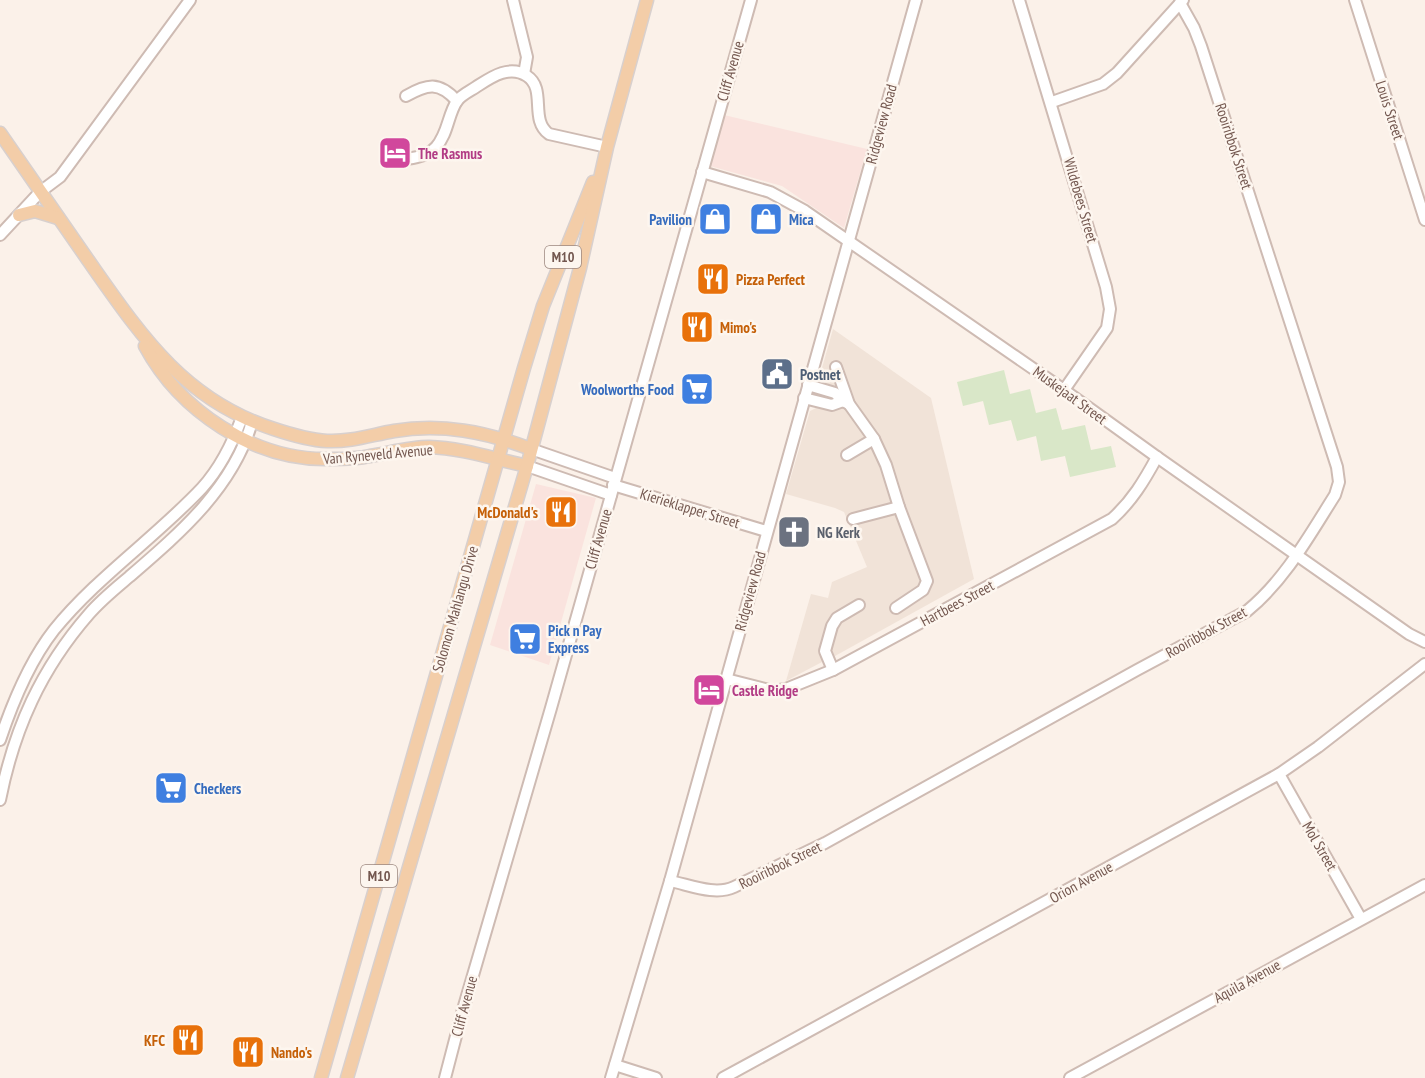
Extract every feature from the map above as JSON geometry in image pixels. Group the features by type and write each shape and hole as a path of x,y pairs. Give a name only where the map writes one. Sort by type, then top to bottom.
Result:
{"main road":[{"name":"Solomon Mahlangu Drive","path":"347,1078 527,466 580,268 607,147 647,0"},
{"name":"Van Ryneveld Avenue","path":"0,133 132,323 160,356 192,387 247,420 313,440 360,439 393,431 426,427 452,428 504,438 531,449"},
{"name":"Solomon Mahlangu Drive","path":"321,1078 543,306 607,147"},
{"path":"19,215 35,212 58,218"},
{"name":"Van Ryneveld Avenue","path":"132,323 167,380 201,412 241,438 282,453 311,459 367,457 426,447 462,451 527,466"}],"street":[{"path":"0,234 40,192 60,177 190,0"},
{"path":"513,0 526,49 524,74"},
{"name":"Cliff Avenue","path":"445,1078 751,0"},
{"name":"Ridgeview Road","path":"611,1078 670,881 916,0"},
{"name":"Wildebees Street","path":"1019,0 1052,102 1106,287 1110,309 1107,328 1064,390"},
{"name":"Louis Street","path":"1355,0 1425,220"},
{"path":"1052,102 1083,92 1110,79 1182,2"},
{"name":"Rooiribbok Street","path":"670,881 725,891 825,843 1247,611 1271,589 1338,489 1337,467 1201,46 1182,2"},
{"path":"393,160 416,157 435,149 442,139 457,101 492,77 510,72 524,74 535,87 538,120 545,131 549,134 607,147"},
{"path":"406,96 417,89 430,86 441,88 457,101"},
{"name":"Muskejaat Street","path":"702,172 784,198 849,240 1064,390 1156,458 1409,634 1425,642"},
{"path":"836,367 846,402"},
{"path":"808,385 835,393 846,402 874,440 886,465 927,581 923,590 896,608"},
{"path":"804,398 832,405 846,402"},
{"path":"0,800 6,771 21,723 33,695 66,643 90,612 168,543 212,498 231,470 247,420"},
{"path":"0,740 11,708 28,672 53,631 79,602 203,487 222,458 241,438"},
{"path":"847,455 874,440"},
{"name":"Kierieklapper Street","path":"531,449 613,486"},
{"name":"Hartbees Street","path":"726,679 773,691 786,689 833,670 1112,519 1128,504 1142,485 1156,458"},
{"name":"Kierieklapper Street","path":"527,466 613,486 766,531"},
{"path":"853,519 899,507"},
{"path":"833,670 825,651 834,620 859,605"},
{"path":"823,616 834,620"},
{"name":"Orion Avenue","path":"723,1078 1279,774 1318,747 1425,664"},
{"name":"Mol Street","path":"1279,774 1362,920"},
{"name":"Aquila Avenue","path":"1070,1078 1425,885"},
{"path":"615,1065 656,1078"}],"shaded area":[{"path":"724,115 867,149 844,228 782,186 710,166"},
{"path":"833,329 931,398 974,579 835,656 829,652 823,656 822,662 786,681 811,594 828,598 832,582 867,567 844,512 786,494 810,411 820,406 833,406 837,387 825,383 820,375"},
{"path":"536,484 596,498 549,665 490,645"}],"green space":[{"path":"1004,370 1010,394 1030,389 1036,413 1056,408 1062,430 1085,425 1091,450 1111,446 1116,467 1070,477 1065,456 1041,461 1036,436 1017,441 1011,420 989,425 983,401 963,406 957,382"}],"place":[{"name":"The Rasmus","path":"395,153"},
{"name":"Pavilion","path":"715,219"},
{"name":"Mica","path":"766,219"},
{"name":"Pizza Perfect","path":"713,279"},
{"name":"Mimo's","path":"697,327"},
{"name":"Postnet","path":"777,374"},
{"name":"Woolworths Food","path":"697,389"},
{"name":"McDonald's","path":"561,512"},
{"name":"NG Kerk","path":"794,532"},
{"name":"Pick n Pay Express","path":"525,639"},
{"name":"Castle Ridge","path":"709,690"},
{"name":"Checkers","path":"171,788"},
{"name":"KFC","path":"188,1040"},
{"name":"Nando's","path":"248,1052"}]}
